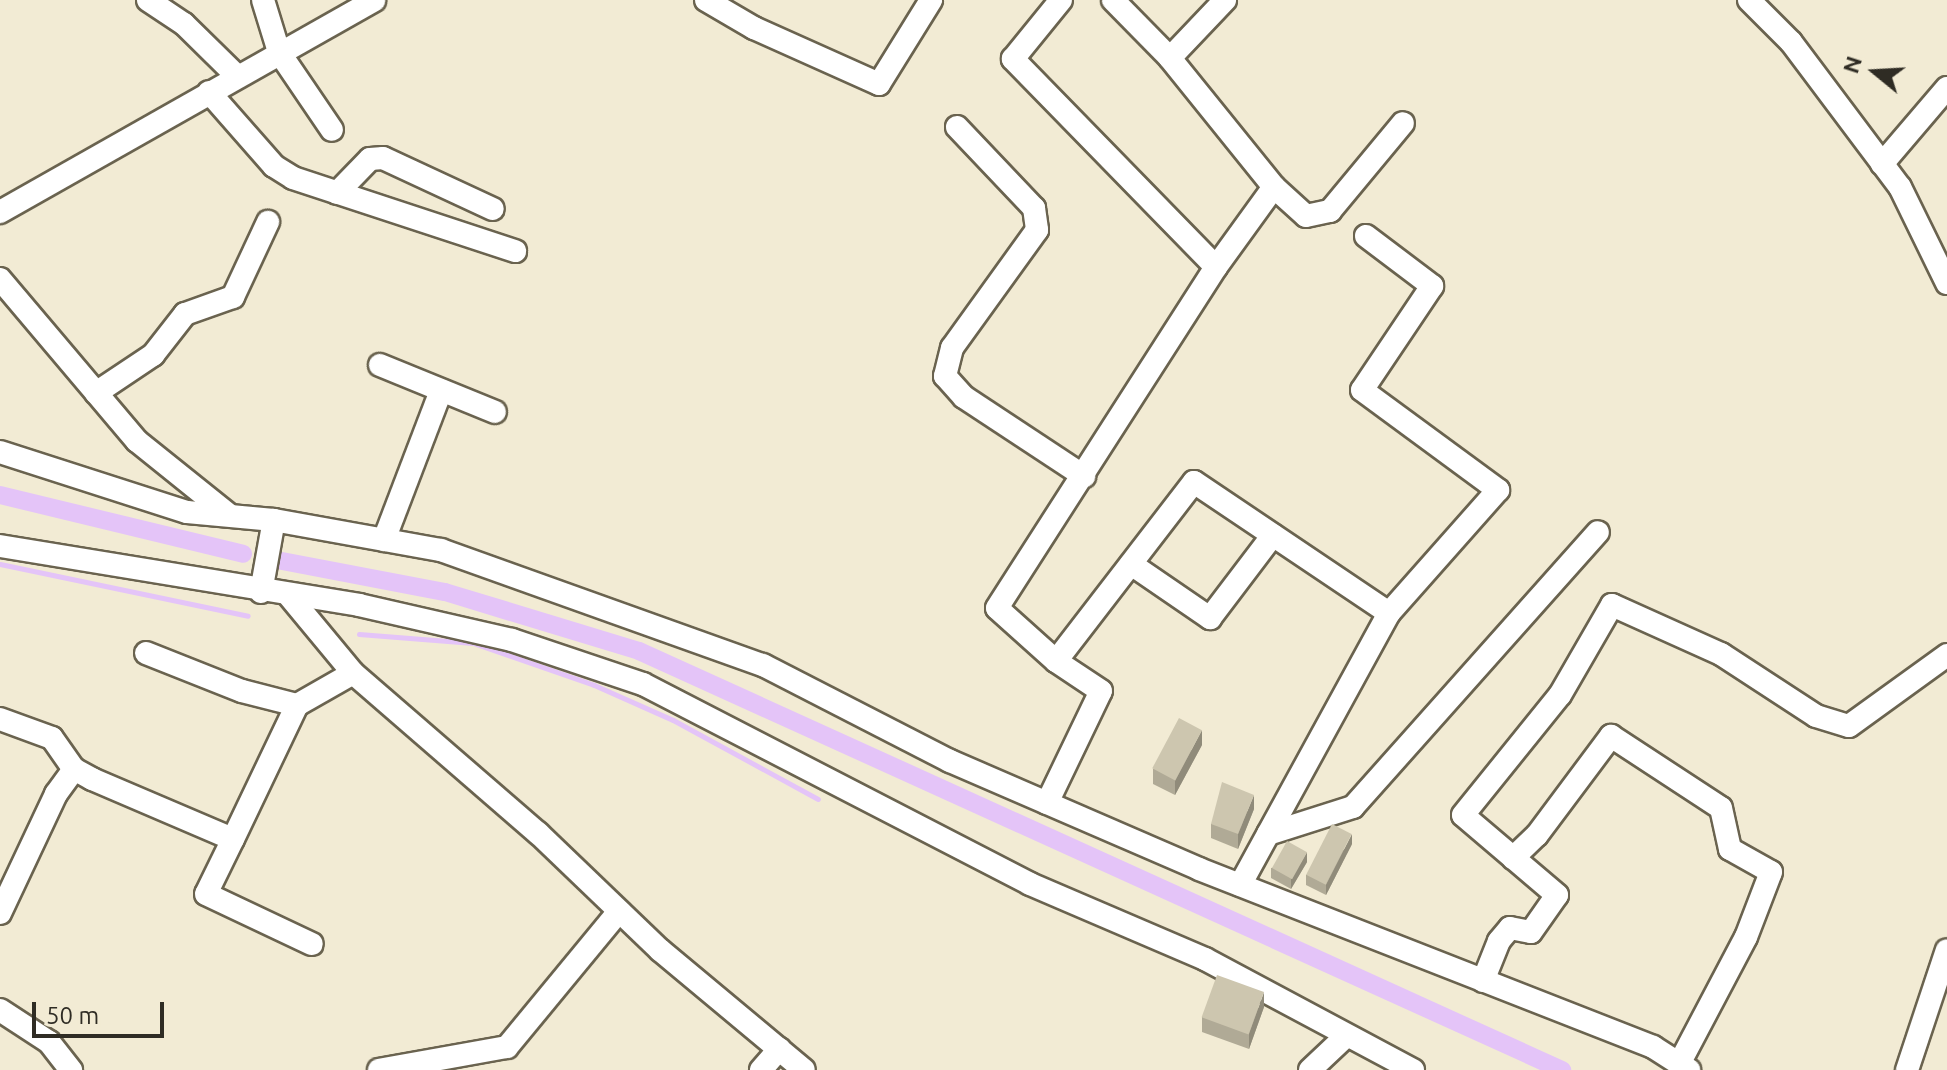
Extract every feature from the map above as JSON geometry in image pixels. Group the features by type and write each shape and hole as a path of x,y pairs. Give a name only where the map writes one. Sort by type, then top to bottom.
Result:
{"street":[{"path":"148,0 184,24 237,76"},
{"path":"263,0 279,52 332,130"},
{"path":"0,212 374,0"},
{"path":"706,0 754,28 879,84 931,0"},
{"path":"1061,0 1013,59 1216,267"},
{"path":"1113,0 1170,58 1274,187 1306,216 1330,211 1403,123"},
{"path":"1170,58 1225,0"},
{"path":"1749,0 1791,42 1900,187 1947,283"},
{"path":"1882,164 1947,88"},
{"path":"209,92 274,166 337,193 515,251"},
{"path":"957,127 1034,208 1037,230 952,348 945,376 964,397 1084,476"},
{"path":"337,193 370,159 383,158 493,209"},
{"path":"1047,803 1101,691 1056,661 997,608 1216,267 1274,187"},
{"path":"96,393 153,355 185,314 233,297 268,222"},
{"path":"1240,885 1389,613 1498,490 1362,390 1432,286 1366,236"},
{"path":"0,279 137,441 229,515"},
{"path":"380,365 495,412"},
{"path":"384,540 441,391"},
{"path":"0,452 187,512 274,520 441,550 763,665 950,761 1240,885 1653,1047 1684,1067 1746,937 1771,872 1730,849 1721,808 1611,736 1537,835 1513,858"},
{"path":"1056,661 1194,482 1389,613"},
{"path":"262,582 274,520"},
{"path":"1268,834 1353,807 1598,532"},
{"path":"1131,564 1210,618 1273,535"},
{"path":"0,546 262,582 290,597 359,605 512,640 643,684 1030,884 1205,959 1413,1070"},
{"path":"290,597 353,673 619,911 804,1070"},
{"path":"1483,981 1499,941 1510,928 1531,932 1557,895 1463,815 1560,695 1612,605 1721,654 1816,716 1849,726 1947,655"},
{"path":"146,653 242,691 297,705"},
{"path":"312,944 206,894 297,705 353,673"},
{"path":"0,719 52,738 74,769 233,839"},
{"path":"0,913 56,794 74,769"},
{"path":"379,1070 507,1047 619,911"},
{"path":"1907,1070 1947,950"},
{"path":"0,1010 49,1042 71,1070"},
{"path":"1310,1070 1346,1036"},
{"path":"761,1070 779,1049"}],"building":[{"path":"1179,718 1202,730 1175,781 1152,768"},
{"path":"1222,782 1254,795 1238,834 1211,824"},
{"path":"1332,824 1352,834 1326,885 1306,875"},
{"path":"1287,841 1307,852 1292,879 1272,868"},
{"path":"1217,975 1264,992 1249,1034 1202,1017"}],"waterway":[{"path":"0,495 243,554"},
{"path":"282,561 445,592 639,651 1562,1070"},
{"path":"0,564 248,616"},
{"path":"359,634 473,643 594,685 673,720 818,799"}]}
